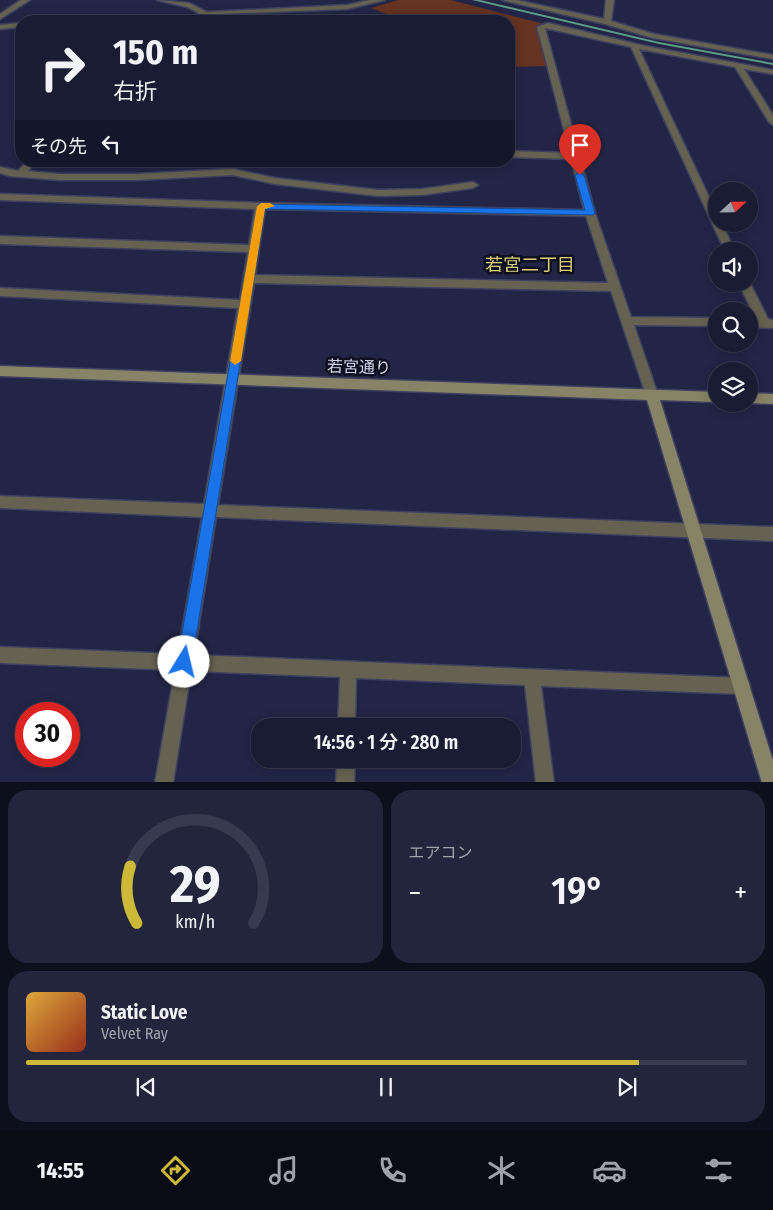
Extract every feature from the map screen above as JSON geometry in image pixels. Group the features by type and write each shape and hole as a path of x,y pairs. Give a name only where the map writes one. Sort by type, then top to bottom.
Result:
{"street":[{"path":"0,17 26,0"},
{"path":"162,0 189,5 205,14 347,7 380,0"},
{"path":"506,0 608,22 654,36 773,57"},
{"path":"596,36 608,22 610,0"},
{"path":"771,782 652,395 590,213 541,27 548,25 634,46 773,72"},
{"path":"0,27 15,26"},
{"path":"634,46 708,204"},
{"path":"739,67 773,122"},
{"path":"515,154 574,156"},
{"path":"21,174 27,167"},
{"path":"0,170 59,177 136,177 233,172 275,181 378,193 422,192 473,185"},
{"path":"0,197 261,206 590,213"},
{"path":"164,782 261,206"},
{"path":"0,240 254,249"},
{"path":"249,279 615,287"},
{"path":"0,292 245,304"},
{"path":"750,292 768,323"},
{"path":"626,321 708,322"},
{"name":"若宮通り","path":"0,371 708,397"},
{"path":"758,398 773,399"},
{"path":"0,502 773,534"},
{"path":"0,654 742,686"},
{"path":"346,718 348,670"},
{"path":"532,678 545,782"},
{"path":"345,782 346,768"}],"shaded area":[{"path":"398,0 451,0 509,15 389,15 371,8"},
{"path":"515,16 548,25 541,27 551,66 515,67"}],"waterway":[{"path":"474,0 659,43 773,64"}],"slow traffic":[{"path":"235,361 261,206 270,206"}],"district":[{"name":"若宮二丁目","path":"530,265"}],"route":[{"path":"184,662 261,206 590,213 580,175"}]}
